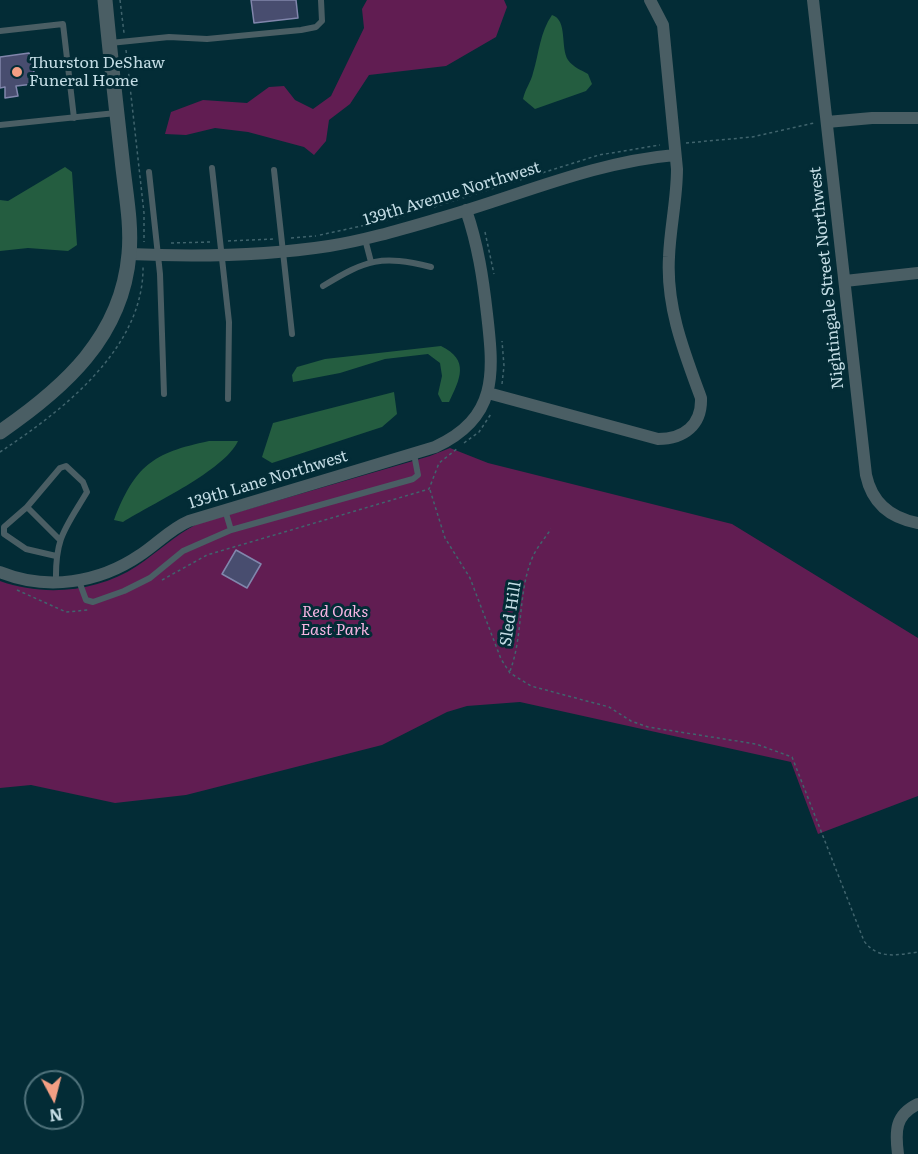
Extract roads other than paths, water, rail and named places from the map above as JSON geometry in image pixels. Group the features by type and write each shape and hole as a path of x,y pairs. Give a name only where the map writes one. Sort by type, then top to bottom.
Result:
{"street":[{"path":"0,432 52,394 83,363 98,344 118,303 129,254 129,230 105,0"},
{"path":"465,210 482,267 492,355 488,393 658,439 684,435 701,408 700,398 675,325 668,273 677,189 675,155 663,25 650,0"},
{"name":"Nightingale Street Northwest","path":"813,0 869,488 876,501 893,516 918,523"},
{"path":"827,122 882,117 918,118"},
{"name":"139th Avenue Northwest","path":"129,254 158,249 282,244 331,246 465,210 579,172 626,161 675,155"},
{"path":"845,281 918,273"},
{"name":"139th Lane Northwest","path":"0,572 29,580 56,582 79,581 117,569 142,554 176,527 225,509 414,454 448,441 477,415 488,393"},
{"path":"898,1154 895,1131 900,1116 918,1104"}],"lane":[{"path":"109,43 170,37 207,39 316,27 322,21 321,0"},
{"path":"0,31 63,24 74,117"},
{"path":"0,125 116,113"},
{"path":"212,168 229,322 228,399"},
{"path":"274,170 292,334"},
{"path":"149,172 158,249 164,394"},
{"path":"365,238 370,262"},
{"path":"323,286 353,268 370,262 398,259 431,267"},
{"path":"79,581 86,600 93,602 124,591 150,578 191,546 231,530 413,479 418,475 414,454"},
{"path":"56,556 26,549 4,534 4,527 27,507 60,468 66,466 83,482 87,492 59,539 56,556 56,582"},
{"path":"27,507 59,539"},
{"path":"225,509 231,530"}],"place":[{"name":"Thurston DeShaw Funeral Home","path":"17,72"}],"park label":[{"name":"Red Oaks East Park","path":"335,621"}]}
